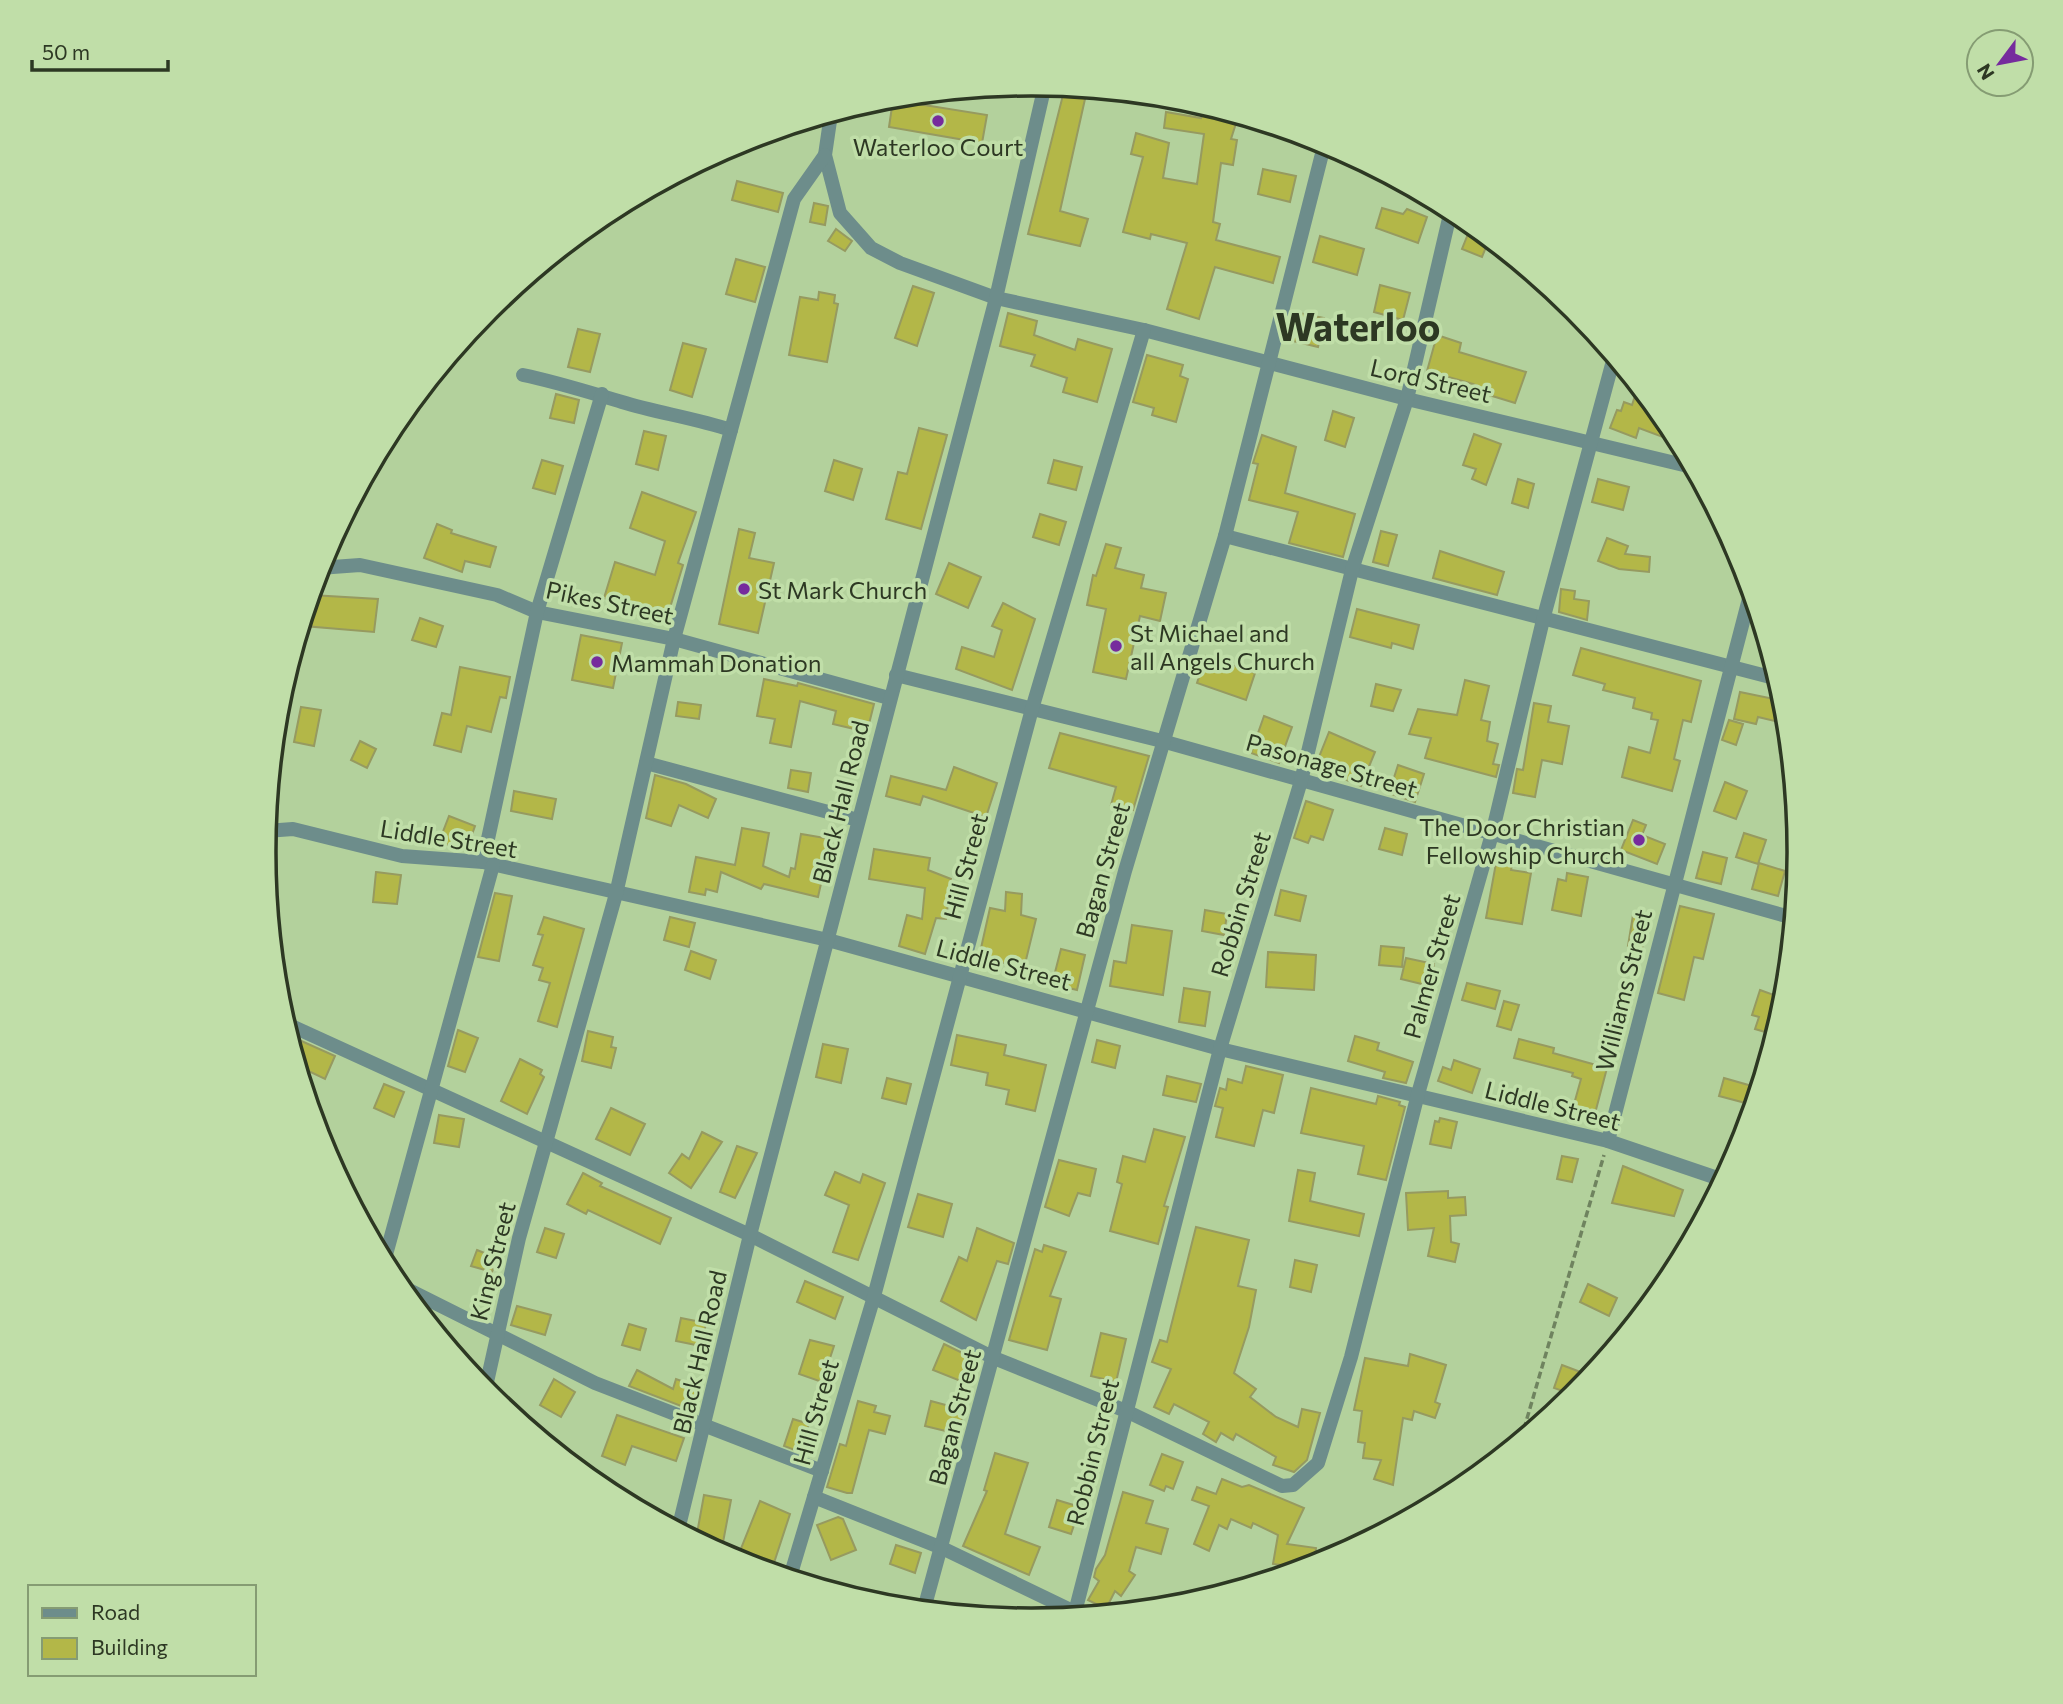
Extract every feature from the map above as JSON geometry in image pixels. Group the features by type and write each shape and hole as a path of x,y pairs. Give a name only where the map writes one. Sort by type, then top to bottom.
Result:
{"street":[{"name":"Black Hall Road","path":"680,1521 750,1235 996,298 1042,96"},
{"path":"825,155 830,124"},
{"name":"Bagan Street","path":"927,1600 1162,741 1224,536 1322,154"},
{"name":"Lord Street","path":"825,155 840,213 871,248 900,263 996,298 1144,330 1406,400 1680,464"},
{"name":"King Street","path":"488,1377 519,1238 617,894 674,639 794,199 825,155"},
{"name":"Robbin Street","path":"1079,1606 1126,1411 1220,1049 1301,781 1352,570 1406,400 1448,222"},
{"name":"Hill Street","path":"792,1569 873,1300 958,975 1032,709 1144,330"},
{"name":"Palmer Street","path":"1126,1411 1282,1486 1293,1485 1308,1474 1322,1450 1379,1256 1418,1094 1492,834 1543,620 1611,368"},
{"path":"523,375 601,394 621,402 692,416 731,430"},
{"path":"388,1248 433,1090 488,864 537,612 601,394"},
{"path":"1224,536 1766,676"},
{"name":"Pikes Street","path":"331,567 360,565 497,595 537,612 674,639 889,698"},
{"name":"Williams Street","path":"1608,1141 1746,607"},
{"name":"Pasonage Street","path":"896,675 1162,741 1785,916"},
{"path":"646,763 858,820"},
{"name":"Liddle Street","path":"276,830 293,829 402,856 488,864 828,940 1220,1049 1608,1141 1713,1177"},
{"path":"297,1029 750,1235 873,1300 994,1358 1126,1411"},
{"path":"420,1295 596,1383 705,1428 822,1471"},
{"path":"814,1497 942,1548 1062,1607"}],"path":[{"path":"1525,1424 1608,1141"}],"building":[{"path":"1062,97 1085,98 1060,211 1088,219 1080,246 1028,234"},
{"name":"Waterloo Court","path":"923,105 987,115 982,143 889,127 892,110"},
{"path":"1166,112 1236,125 1231,139 1237,140 1233,165 1221,163 1213,222 1220,224 1216,240 1280,257 1273,283 1215,267 1199,319 1167,309 1187,243 1151,234 1150,239 1123,232 1143,157 1131,154 1136,133 1169,143 1163,178 1197,184 1204,134 1164,128"},
{"path":"1263,169 1296,176 1290,202 1258,194"},
{"path":"737,181 783,193 778,212 732,200"},
{"path":"814,203 828,206 825,225 810,222"},
{"path":"1382,208 1403,214 1407,209 1427,217 1418,243 1376,228"},
{"path":"836,229 852,241 845,251 828,241"},
{"path":"1467,235 1486,248 1482,257 1462,249"},
{"path":"1320,236 1364,249 1357,275 1313,262"},
{"path":"736,259 765,267 755,302 726,294"},
{"path":"1380,285 1410,293 1403,320 1374,312"},
{"path":"913,286 934,293 917,346 895,338"},
{"path":"819,292 835,295 834,303 838,304 827,362 789,355 800,297 818,300"},
{"path":"1008,313 1037,321 1034,335 1075,350 1078,339 1112,349 1097,402 1063,392 1067,378 1031,366 1035,355 1000,346"},
{"path":"1299,313 1324,318 1318,347 1293,341"},
{"path":"578,329 600,334 590,372 568,367"},
{"path":"1437,335 1461,343 1459,352 1526,372 1515,403 1489,395 1490,391 1473,384 1427,371"},
{"path":"683,343 706,349 692,397 670,390"},
{"path":"1147,355 1183,365 1180,376 1188,379 1176,422 1152,415 1154,408 1133,402"},
{"path":"556,394 579,400 574,423 550,418"},
{"path":"1635,397 1663,437 1639,428 1636,438 1610,428 1617,410 1621,411 1624,402 1632,405"},
{"path":"1333,411 1354,418 1345,447 1325,440"},
{"path":"919,428 947,435 921,529 886,519 898,472 907,474"},
{"path":"644,431 666,436 658,470 636,464"},
{"path":"1474,434 1501,444 1486,485 1472,479 1476,469 1463,465"},
{"path":"1262,435 1296,447 1285,493 1355,514 1343,557 1289,543 1298,512 1249,500 1258,464 1253,463"},
{"path":"542,460 563,466 555,494 533,488"},
{"path":"834,460 862,469 853,500 825,491"},
{"path":"1054,460 1082,467 1076,490 1048,483"},
{"path":"1518,479 1534,484 1528,508 1512,503"},
{"path":"1598,479 1629,487 1623,510 1592,502"},
{"path":"642,492 696,512 678,563 683,565 665,624 630,613 632,607 604,598 615,562 655,575 665,541 630,528"},
{"path":"1040,514 1066,522 1059,545 1033,537"},
{"path":"437,524 452,530 451,533 496,547 490,567 465,561 462,572 424,558"},
{"name":"St Mark Church","path":"739,529 755,533 749,558 774,563 758,633 719,624"},
{"path":"1381,531 1397,535 1388,566 1373,562"},
{"path":"1607,538 1628,546 1625,554 1650,557 1649,572 1619,569 1598,561"},
{"name":"St Michael and all Angels Church","path":"1106,544 1121,548 1115,568 1144,575 1141,588 1166,593 1160,621 1140,616 1126,679 1093,672 1106,609 1087,605 1093,575 1096,576"},
{"path":"1440,551 1504,572 1497,595 1433,578"},
{"path":"949,563 981,577 968,608 936,594"},
{"path":"1561,589 1575,591 1574,599 1589,601 1587,620 1559,612"},
{"path":"321,596 378,599 374,632 311,627"},
{"path":"1003,603 1035,619 1012,690 956,669 962,647 994,657 1002,630 992,626"},
{"path":"1357,609 1419,625 1413,649 1392,643 1391,648 1350,637"},
{"path":"420,618 443,626 436,647 412,640"},
{"name":"Mammah Donation","path":"581,635 622,643 613,688 572,680"},
{"path":"1581,648 1701,681 1691,722 1683,720 1674,759 1680,761 1672,791 1622,777 1629,747 1650,753 1658,720 1651,719 1652,713 1633,708 1635,698 1603,690 1605,684 1573,675"},
{"path":"1206,656 1255,673 1246,700 1197,683"},
{"path":"460,667 510,677 506,698 500,697 491,732 467,726 461,752 434,745 442,713 451,715"},
{"path":"764,679 797,686 798,683 874,704 867,732 833,724 836,711 800,701 791,747 770,743 775,719 757,716"},
{"path":"1465,680 1489,686 1481,720 1490,722 1487,741 1498,744 1493,764 1499,765 1496,777 1425,758 1431,738 1409,734 1418,709 1457,715"},
{"path":"1376,684 1401,690 1393,711 1371,706"},
{"path":"1740,692 1771,698 1776,721 1758,717 1756,724 1734,719"},
{"path":"678,702 701,705 699,719 676,716"},
{"path":"1534,703 1551,706 1548,722 1569,726 1562,764 1542,760 1535,797 1513,793 1517,769 1523,770"},
{"path":"301,707 321,710 314,746 294,742"},
{"path":"1264,716 1292,727 1279,763 1251,753"},
{"path":"1729,720 1743,724 1736,745 1722,740"},
{"path":"1329,732 1375,752 1361,786 1315,767"},
{"path":"1060,733 1149,756 1133,810 1111,805 1116,787 1049,768"},
{"path":"360,741 376,749 367,768 351,760"},
{"path":"1398,765 1424,774 1415,802 1389,793"},
{"path":"954,767 997,783 986,817 923,796 920,805 886,796 891,776 946,790"},
{"path":"791,770 811,773 808,792 788,788"},
{"path":"655,775 686,784 716,799 708,818 679,805 671,826 646,818"},
{"path":"1725,782 1747,791 1736,819 1714,811"},
{"path":"514,791 556,799 552,819 511,811"},
{"path":"1306,801 1333,810 1323,840 1311,836 1308,843 1294,838"},
{"path":"449,816 475,826 466,851 439,842"},
{"name":"The Door Christian Fellowship Church","path":"1633,820 1646,825 1642,835 1665,844 1657,864 1621,850"},
{"path":"742,828 769,833 763,866 789,877 791,868 795,869 801,834 831,839 818,897 764,884 761,889 721,872 717,892 706,889 705,895 689,892 696,857 735,865"},
{"path":"1385,828 1407,834 1402,855 1379,849"},
{"path":"1744,833 1766,840 1758,864 1736,857"},
{"path":"874,849 930,858 928,870 951,879 946,919 936,918 925,954 899,946 907,915 922,919 925,888 869,879"},
{"path":"1703,852 1727,858 1721,884 1696,878"},
{"path":"1496,863 1512,865 1511,870 1531,873 1522,924 1486,918"},
{"path":"1759,863 1785,871 1778,896 1752,889"},
{"path":"376,872 401,875 397,904 373,902"},
{"path":"1567,873 1588,877 1581,916 1552,910 1558,879 1566,881"},
{"path":"1281,890 1306,896 1300,921 1275,915"},
{"path":"1006,892 1022,894 1021,915 1036,919 1024,968 979,957 990,908 1005,911"},
{"path":"495,893 512,896 499,961 478,957"},
{"path":"1680,906 1714,914 1703,959 1694,957 1684,1000 1658,993"},
{"path":"1205,910 1227,914 1224,935 1202,931"},
{"path":"1633,915 1647,918 1642,949 1628,946"},
{"path":"544,917 584,929 557,1027 538,1021 550,983 539,980 543,968 533,965 543,935 538,934"},
{"path":"670,917 695,923 689,947 664,940"},
{"path":"1132,925 1172,931 1163,995 1110,986 1114,961 1126,963"},
{"path":"1381,946 1404,948 1402,967 1379,965"},
{"path":"1061,949 1085,955 1077,990 1052,984"},
{"path":"691,951 716,960 710,979 685,970"},
{"path":"1268,952 1316,955 1314,990 1266,987"},
{"path":"1406,958 1434,964 1430,986 1401,979"},
{"path":"1467,983 1500,991 1495,1009 1462,1000"},
{"path":"1184,988 1210,992 1205,1026 1179,1022"},
{"path":"1760,990 1774,995 1765,1032 1755,1029 1759,1017 1752,1015"},
{"path":"1504,1001 1519,1005 1511,1030 1497,1026"},
{"path":"458,1030 478,1038 465,1072 448,1066"},
{"path":"588,1031 613,1037 611,1047 616,1048 611,1068 582,1061"},
{"path":"957,1035 1006,1045 1004,1055 1046,1065 1035,1111 1006,1104 1009,1090 986,1085 988,1073 951,1065"},
{"path":"1355,1036 1379,1043 1377,1050 1413,1062 1406,1083 1383,1078 1385,1072 1348,1061"},
{"path":"1519,1039 1554,1048 1553,1053 1607,1068 1593,1121 1571,1115 1581,1079 1572,1076 1573,1073 1514,1058"},
{"path":"300,1040 335,1056 325,1079 309,1071"},
{"path":"1097,1040 1120,1046 1115,1068 1092,1062"},
{"path":"823,1044 848,1049 841,1083 816,1077"},
{"path":"520,1059 542,1070 540,1074 544,1077 527,1114 501,1101"},
{"path":"1454,1060 1480,1069 1472,1093 1438,1081 1443,1067 1451,1070"},
{"path":"1246,1066 1283,1075 1274,1113 1263,1110 1254,1146 1216,1137 1223,1108 1215,1106 1220,1088 1226,1090 1228,1079 1242,1083"},
{"path":"1167,1076 1201,1084 1196,1102 1163,1095"},
{"path":"887,1078 911,1084 906,1104 882,1098"},
{"path":"1724,1078 1750,1085 1744,1103 1719,1096"},
{"path":"384,1084 404,1092 394,1117 374,1108"},
{"path":"1311,1088 1376,1104 1378,1096 1400,1102 1399,1105 1405,1107 1386,1180 1358,1174 1364,1146 1301,1133"},
{"path":"611,1108 645,1124 630,1155 596,1139"},
{"path":"439,1115 464,1119 459,1147 434,1143"},
{"path":"1440,1118 1457,1122 1451,1148 1430,1144 1435,1121 1439,1122"},
{"path":"1154,1129 1185,1137 1164,1206 1168,1207 1158,1244 1110,1231 1122,1184 1117,1182 1123,1156 1145,1162"},
{"path":"702,1132 722,1142 691,1188 669,1173 682,1154 689,1159"},
{"path":"737,1146 757,1153 735,1198 720,1192"},
{"path":"1562,1156 1578,1159 1572,1182 1557,1179"},
{"path":"1059,1160 1096,1169 1090,1196 1078,1193 1069,1216 1045,1207"},
{"path":"1623,1166 1683,1190 1674,1216 1612,1203"},
{"path":"1298,1170 1315,1173 1310,1201 1364,1214 1359,1236 1289,1221"},
{"path":"835,1172 860,1183 863,1174 885,1183 858,1260 833,1252 849,1205 825,1195"},
{"path":"583,1173 602,1183 600,1186 671,1218 660,1244 588,1210 586,1214 567,1204"},
{"path":"1448,1191 1448,1198 1465,1197 1466,1215 1450,1216 1451,1242 1459,1244 1455,1262 1428,1256 1434,1228 1408,1230 1406,1193"},
{"path":"918,1194 952,1204 943,1237 908,1227"},
{"path":"1196,1227 1249,1240 1238,1286 1256,1290 1249,1327 1234,1373 1256,1389 1250,1397 1276,1417 1298,1427 1302,1409 1320,1413 1307,1460 1294,1472 1273,1465 1276,1457 1236,1434 1233,1440 1221,1433 1216,1442 1203,1434 1209,1422 1174,1404 1169,1414 1154,1407 1171,1369 1152,1362 1160,1340 1167,1342"},
{"path":"545,1228 564,1234 556,1258 537,1252"},
{"path":"977,1228 1014,1243 1008,1264 997,1261 976,1320 941,1301 959,1257 967,1261"},
{"path":"1044,1245 1066,1252 1050,1296 1061,1299 1047,1350 1009,1340 1035,1249 1042,1252"},
{"path":"477,1250 497,1258 492,1272 471,1266"},
{"path":"1295,1260 1317,1265 1311,1292 1290,1287"},
{"path":"805,1281 843,1297 835,1319 797,1302"},
{"path":"1588,1284 1617,1298 1609,1316 1580,1302"},
{"path":"517,1306 551,1315 545,1335 511,1325"},
{"path":"681,1318 706,1323 701,1346 676,1341"},
{"path":"629,1324 646,1329 640,1350 622,1345"},
{"path":"1101,1333 1126,1339 1116,1382 1091,1376"},
{"path":"810,1340 834,1346 822,1382 799,1374"},
{"path":"944,1344 977,1360 968,1384 933,1370"},
{"path":"1410,1354 1446,1365 1435,1402 1440,1404 1435,1418 1414,1411 1412,1420 1403,1418 1393,1485 1374,1479 1381,1460 1363,1458 1365,1443 1358,1442 1362,1411 1354,1410 1365,1358 1408,1366"},
{"path":"1562,1365 1580,1372 1561,1391 1554,1388"},
{"path":"637,1370 673,1389 676,1379 702,1388 694,1411 629,1386"},
{"path":"554,1379 575,1392 561,1417 540,1405"},
{"path":"858,1401 876,1406 874,1412 890,1416 885,1434 869,1430 852,1493 847,1493 827,1487 840,1444 846,1446"},
{"path":"931,1401 964,1410 958,1434 925,1426"},
{"path":"617,1415 684,1438 676,1461 632,1446 625,1465 602,1456"},
{"path":"793,1419 809,1424 800,1452 784,1446"},
{"path":"995,1453 1028,1463 1005,1534 1040,1547 1029,1575 963,1546 987,1491 984,1490"},
{"path":"1162,1454 1183,1462 1173,1489 1166,1486 1164,1491 1150,1485"},
{"path":"1222,1479 1242,1487 1249,1485 1304,1508 1287,1544 1316,1548 1316,1552 1282,1565 1273,1564 1278,1535 1253,1523 1251,1528 1231,1519 1227,1529 1219,1525 1209,1551 1194,1544 1209,1506 1192,1500 1197,1487 1216,1494"},
{"path":"1123,1492 1153,1501 1146,1523 1168,1529 1161,1554 1136,1547 1129,1571 1135,1575 1121,1596 1115,1591 1109,1603 1097,1604 1088,1600 1099,1581 1094,1577 1105,1555"},
{"path":"704,1495 731,1500 723,1542 698,1530"},
{"path":"1057,1500 1080,1507 1071,1534 1049,1527"},
{"path":"760,1501 790,1514 774,1562 741,1549"},
{"path":"838,1517 843,1519 856,1550 831,1560 817,1525"},
{"path":"896,1545 921,1553 915,1573 890,1564"}],"place":[{"name":"Waterloo Court","path":"938,121"},
{"name":"St Mark Church","path":"744,589"},
{"name":"St Michael and all Angels Church","path":"1116,646"},
{"name":"Mammah Donation","path":"597,662"},
{"name":"The Door Christian Fellowship Church","path":"1639,840"}],"district":[{"name":"Waterloo","path":"1358,325"}]}
